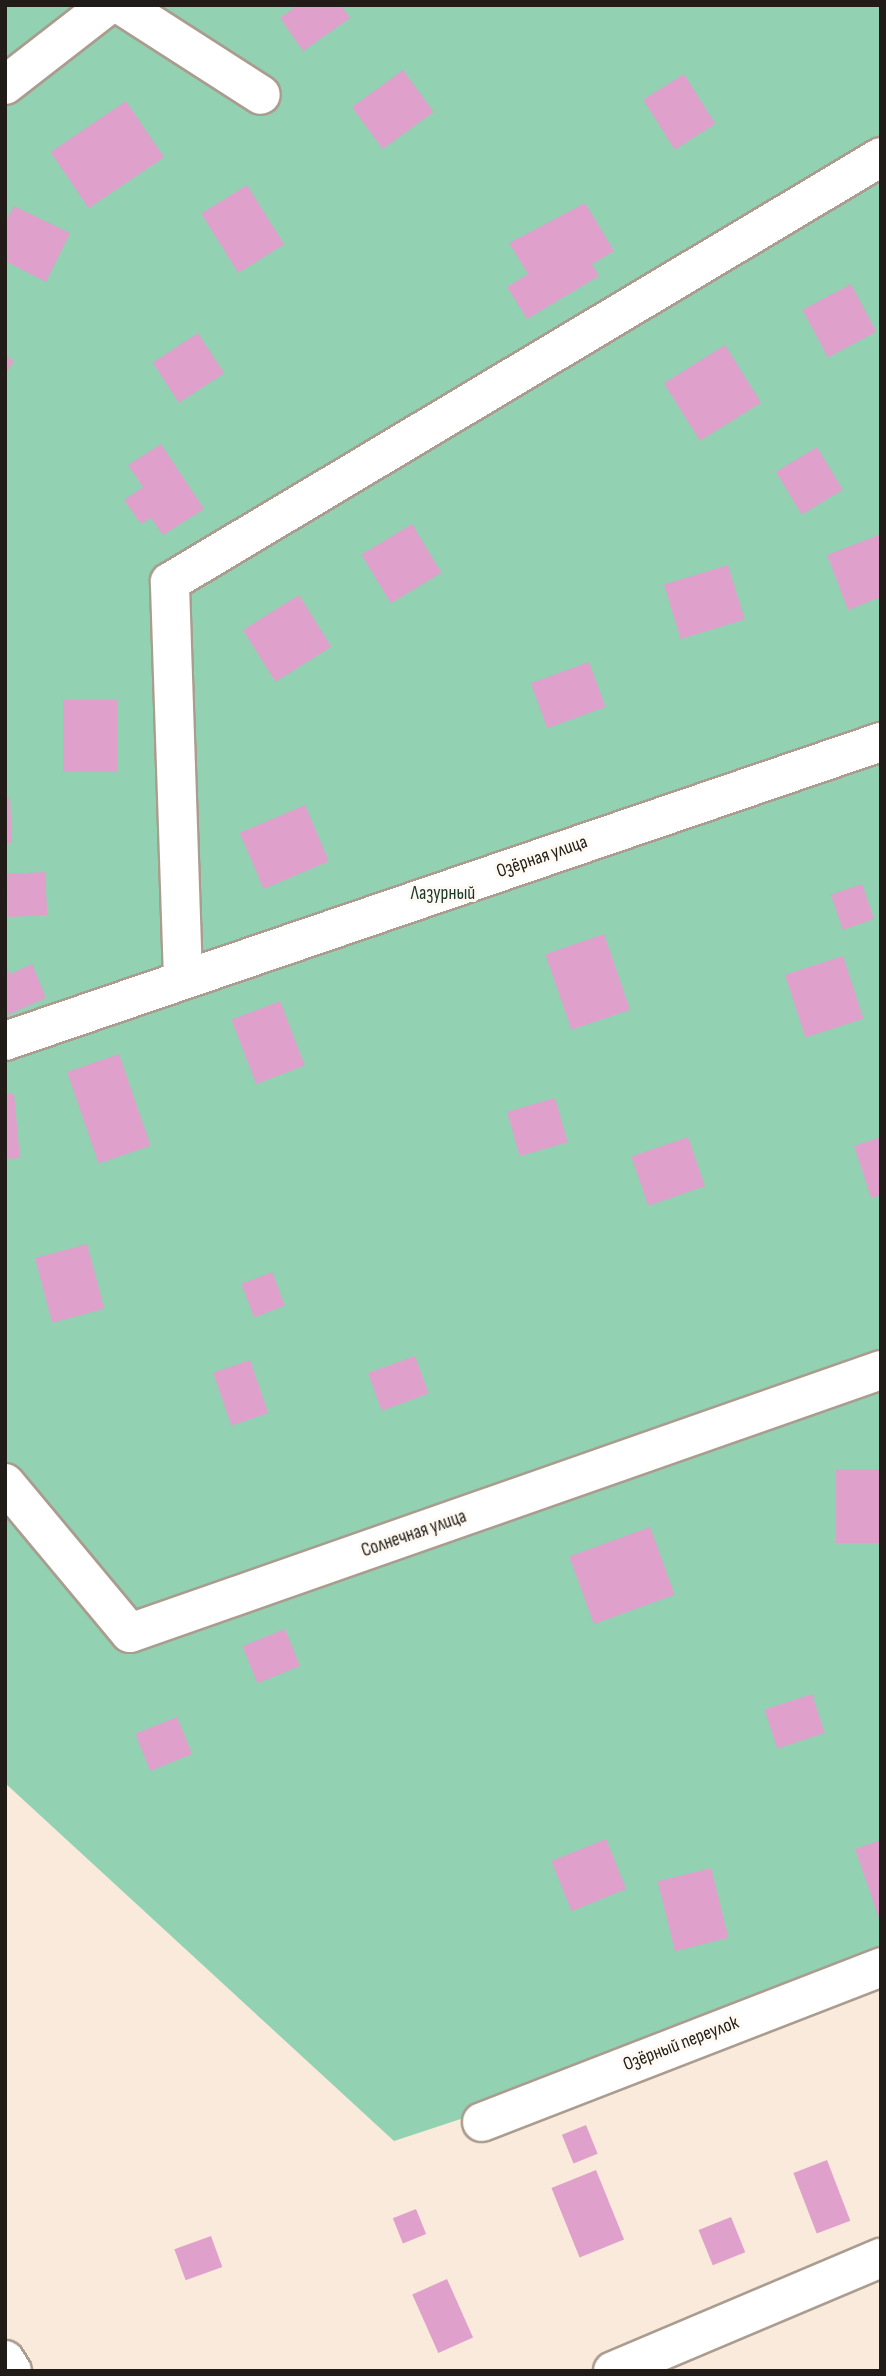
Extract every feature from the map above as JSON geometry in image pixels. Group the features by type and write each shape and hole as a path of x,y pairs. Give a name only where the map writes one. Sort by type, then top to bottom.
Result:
{"street":[{"path":"5,85 108,5"},
{"path":"121,5 261,96"},
{"path":"183,978 170,582 881,157"},
{"name":"Озёрная улица","path":"5,1041 183,978 881,742"},
{"name":"Солнечная улица","path":"5,1483 130,1633 881,1370"},
{"name":"Озёрный переулок","path":"482,2122 881,1967"},
{"path":"613,2371 881,2258"},
{"path":"5,2360 12,2371"}],"green space":[{"name":"Лазурный","path":"5,5 881,5 881,1980 394,2141 5,1783"}],"building":[{"path":"298,5 341,5 350,18 303,51 280,18"},
{"path":"403,70 434,112 383,149 352,107"},
{"path":"684,74 715,124 675,149 643,99"},
{"path":"126,101 164,157 89,208 51,152"},
{"path":"247,185 284,244 238,273 201,214"},
{"path":"585,203 614,251 592,264 599,276 527,319 507,287 528,274 509,243"},
{"path":"14,206 70,233 46,282 5,261 5,223"},
{"path":"851,284 876,332 828,358 802,310"},
{"path":"198,333 224,373 179,403 153,362"},
{"path":"725,345 761,403 700,441 664,383"},
{"path":"5,355 14,361 5,375"},
{"path":"161,444 204,509 163,535 151,518 141,524 124,500 143,487 128,465"},
{"path":"817,447 843,490 802,515 776,472"},
{"path":"412,524 441,573 391,603 361,554"},
{"path":"881,534 881,597 848,610 827,555"},
{"path":"728,565 745,620 681,639 664,585"},
{"path":"299,595 331,647 275,682 243,630"},
{"path":"589,662 605,707 547,728 531,683"},
{"path":"63,700 117,700 117,772 63,772"},
{"path":"5,798 10,798 12,843 5,844"},
{"path":"305,805 329,861 263,889 240,833"},
{"path":"45,872 47,915 8,917 6,874"},
{"path":"862,884 874,919 843,930 831,895"},
{"path":"604,934 630,1010 571,1030 545,954"},
{"path":"843,956 863,1019 805,1038 785,975"},
{"path":"5,962 10,974 32,964 46,998 5,1016"},
{"path":"280,1001 305,1065 256,1084 231,1020"},
{"path":"119,1054 151,1146 99,1164 67,1072"},
{"path":"5,1094 14,1094 20,1158 5,1159"},
{"path":"555,1098 568,1142 520,1156 507,1112"},
{"path":"688,1137 705,1186 648,1206 631,1157"},
{"path":"881,1137 881,1195 871,1198 854,1146"},
{"path":"87,1244 104,1309 52,1323 35,1258"},
{"path":"272,1272 285,1306 254,1317 241,1284"},
{"path":"415,1356 429,1394 382,1411 368,1373"},
{"path":"250,1360 268,1413 231,1426 213,1373"},
{"path":"836,1469 881,1469 881,1543 836,1543"},
{"path":"650,1527 675,1595 594,1624 569,1556"},
{"path":"285,1629 300,1666 257,1683 242,1646"},
{"path":"812,1694 825,1733 777,1748 764,1709"},
{"path":"177,1717 192,1754 150,1771 135,1734"},
{"path":"606,1839 626,1889 572,1911 551,1861"},
{"path":"881,1840 881,1921 880,1921 855,1849"},
{"path":"711,1868 728,1938 675,1951 658,1881"},
{"path":"586,2125 598,2154 574,2163 562,2135"},
{"path":"827,2160 850,2221 817,2234 793,2173"},
{"path":"596,2170 624,2240 580,2258 551,2188"},
{"path":"416,2209 426,2234 403,2243 393,2218"},
{"path":"731,2217 745,2252 713,2265 699,2230"},
{"path":"211,2236 222,2267 186,2280 174,2249"},
{"path":"447,2279 473,2337 438,2353 412,2294"}]}
